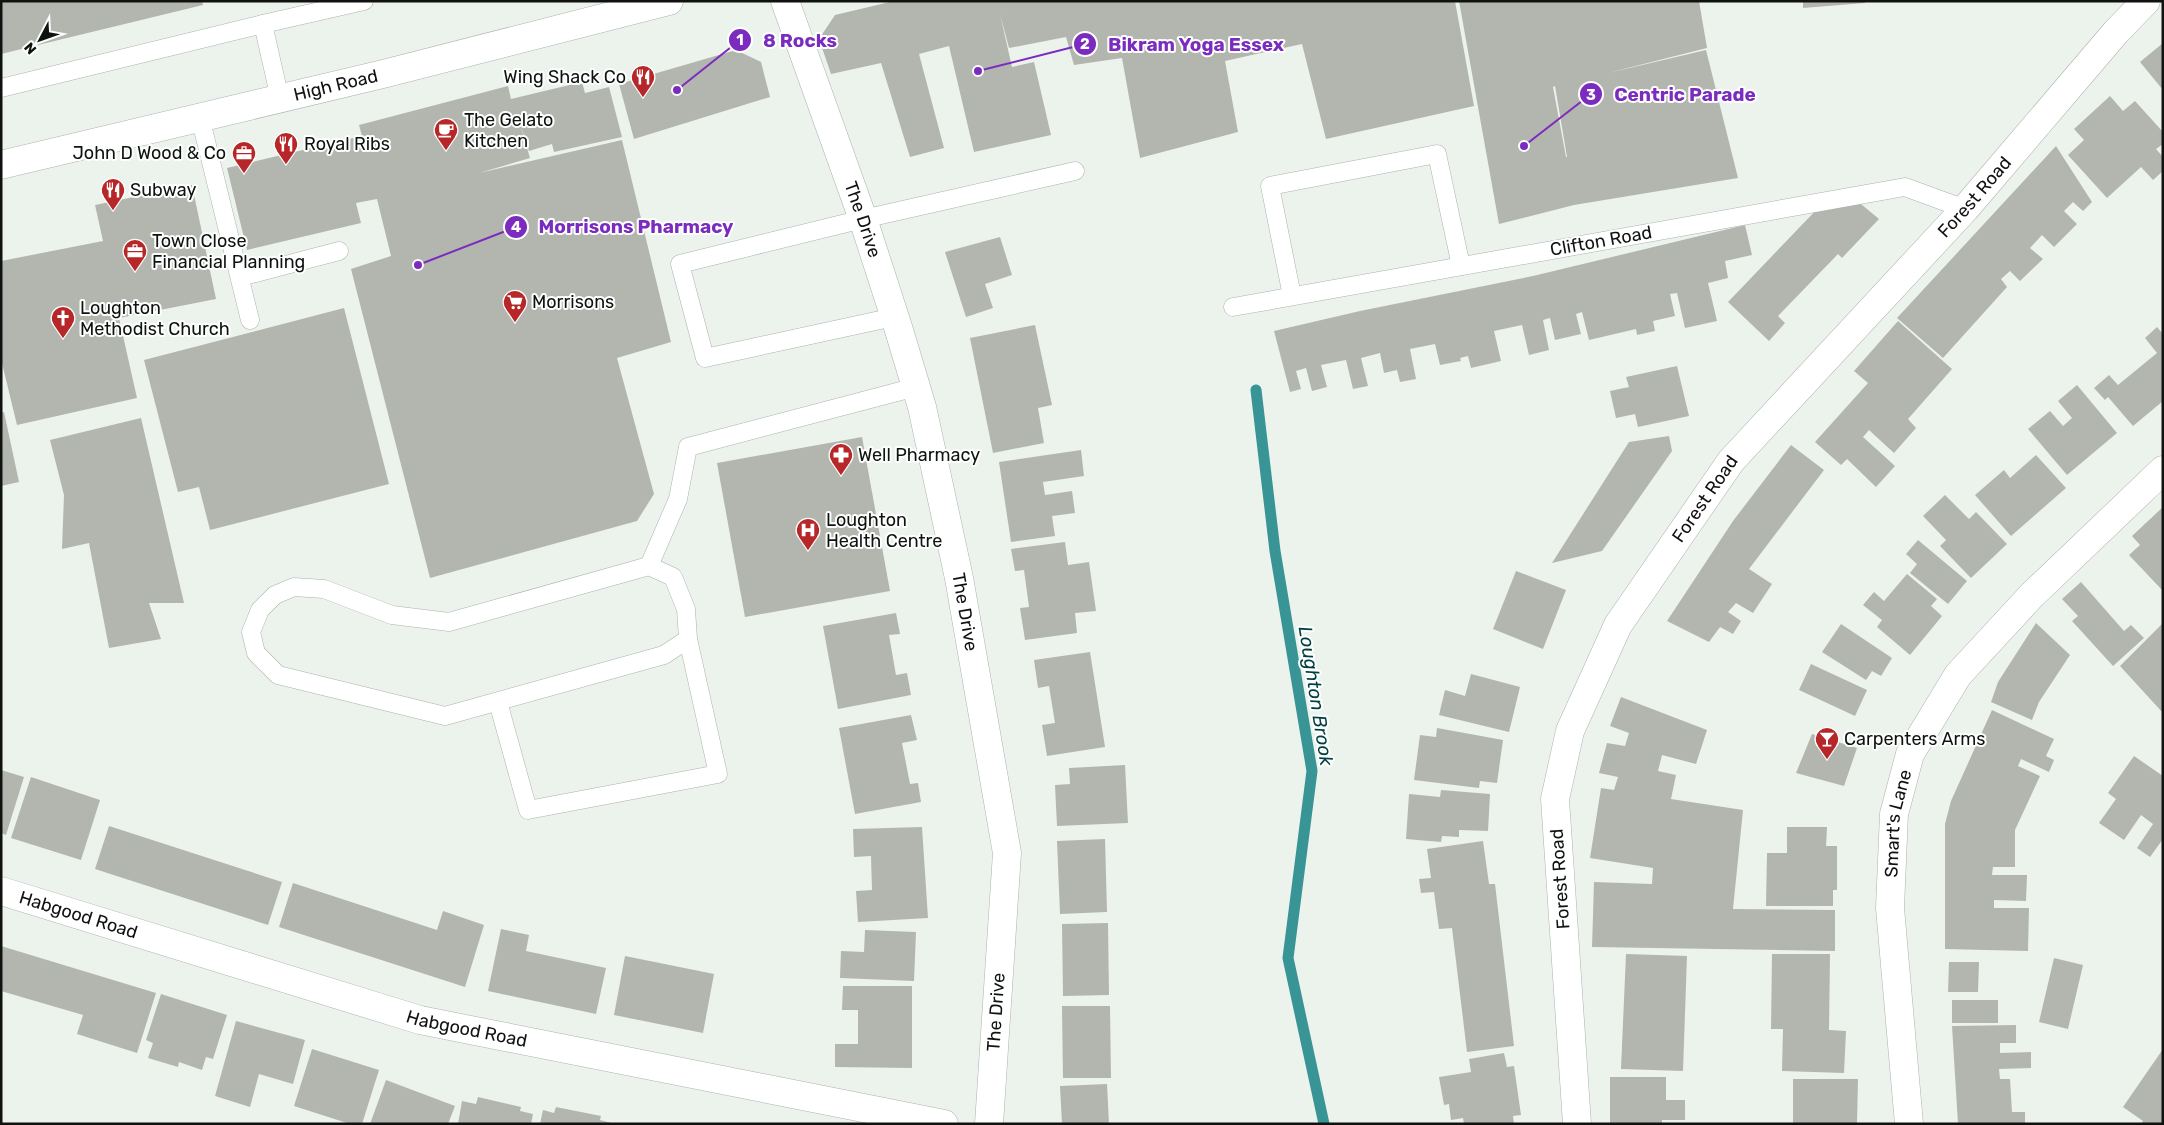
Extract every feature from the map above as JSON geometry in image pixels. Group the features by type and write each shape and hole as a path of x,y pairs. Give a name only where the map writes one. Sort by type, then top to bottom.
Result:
{"street":[{"name":"High Road","path":"1,165 280,99 670,1"},
{"name":"The Drive","path":"785,1 863,219 916,388 959,578 1006,853 989,1124"},
{"name":"Forest Road","path":"1577,1124 1554,799 1570,731 1618,625 1731,462 1965,209 2116,32 2146,1"},
{"name":"Smart's Lane","path":"1909,1124 1890,908 1894,814 1910,754 1958,675 2032,595 2163,470"},
{"name":"Habgood Road","path":"1,891 420,1020 944,1124"}],"lane":[{"path":"1,88 364,1"},
{"path":"263,24 280,99"},
{"path":"200,117 250,320"},
{"path":"1292,296 1270,186 1437,154 1461,266"},
{"path":"894,317 705,358 680,264 863,219 1075,172"},
{"name":"Clifton Road","path":"1233,307 1905,187 1965,209"},
{"path":"240,276 339,251"},
{"path":"649,566 678,499 688,447 916,388"},
{"path":"498,702 528,810 718,774 688,639 686,608 672,577 649,566 449,622 392,615 324,588 294,587 275,595 260,610 251,632 256,654 278,675 445,716 664,655 688,639"}],"building":[{"path":"1,1 202,1 203,5 1,54"},
{"path":"894,1 1455,1 1474,106 1326,139 1302,44 1225,61 1238,132 1140,158 1122,58 1074,65 1066,37 1009,48 1000,14 1012,67 1034,62 1051,135 974,152 949,46 919,54 944,148 910,157 881,63 831,74 819,39 835,15"},
{"path":"1459,1 1699,1 1707,48 1608,73 1706,50 1738,178 1574,205 1499,224","holes":["1555,86 1567,157 1553,87"]},
{"path":"1803,1 1865,1 1865,3 1803,8"},
{"path":"2163,43 2163,90 2140,62"},
{"path":"736,50 761,62 770,97 634,139 619,84"},
{"name":"Morrisons","path":"582,82 585,93 609,87 622,137 554,152 552,144 529,151 520,124 530,158 479,173 622,140 671,342 617,358 654,494 637,521 430,578 351,269 391,256 377,199 356,203 361,223 247,250 227,168 362,136 359,125 508,86 511,99"},
{"path":"2110,96 2123,111 2135,101 2163,132 2163,144 2156,149 2163,157 2163,171 2153,180 2141,167 2107,198 2068,155 2084,140 2074,129"},
{"path":"2056,146 2092,202 2083,211 2073,202 2064,211 2077,224 2054,247 2042,235 2030,248 2043,259 2020,281 2010,271 2001,279 2007,287 1943,358 1897,318"},
{"name":"Loughton Methodist Church","path":"192,185 216,299 119,318 137,398 17,425 1,359 1,261 103,241 95,205"},
{"path":"1855,199 1879,219 1842,258 1838,254 1778,316 1785,323 1769,341 1728,302 1820,206"},
{"path":"1745,225 1752,255 1725,261 1728,278 1708,283 1717,321 1685,328 1677,293 1670,294 1675,316 1653,321 1655,331 1637,335 1636,329 1589,340 1582,312 1576,314 1581,334 1555,340 1550,318 1543,320 1549,350 1529,355 1522,325 1494,331 1501,361 1471,368 1468,356 1460,358 1461,361 1440,365 1435,344 1410,349 1416,379 1400,382 1397,370 1384,373 1380,353 1361,358 1368,386 1353,389 1346,360 1321,365 1327,387 1312,391 1306,368 1296,371 1301,389 1290,392 1274,331 1360,311 1533,276"},
{"path":"1000,237 1012,275 985,284 993,308 966,317 945,252"},
{"path":"344,308 389,484 210,530 199,487 178,492 144,360"},
{"path":"1898,321 1952,369 1908,419 1916,428 1894,453 1869,430 1863,437 1895,466 1876,487 1847,459 1841,465 1815,442 1868,383 1854,371"},
{"path":"1035,325 1052,405 1038,408 1044,443 993,453 970,338"},
{"path":"2157,327 2163,334 2163,401 2133,426 2108,397 2105,400 2094,388 2109,375 2118,385 2157,353 2145,338"},
{"path":"1677,366 1689,416 1638,427 1635,414 1616,418 1610,391 1629,387 1626,377"},
{"path":"2077,385 2117,433 2067,475 2028,429 2050,411 2063,426 2072,418 2058,401"},
{"path":"4,412 19,482 1,486 1,413"},
{"path":"141,418 184,603 149,603 161,639 109,648 89,543 62,549 64,495 50,440"},
{"path":"1669,436 1672,451 1602,551 1552,563 1629,442"},
{"name":"Loughton Health Centre","path":"862,437 890,591 745,617 717,463"},
{"path":"1791,445 1824,470 1749,569 1772,584 1753,613 1736,603 1728,612 1741,621 1733,634 1720,627 1709,642 1667,621 1733,521"},
{"path":"1081,450 1084,476 1043,482 1045,495 1072,491 1075,513 1052,516 1055,536 1011,542 999,462"},
{"path":"2036,455 2066,488 2011,536 1975,495 2004,470 2010,478"},
{"path":"1945,495 1969,519 1976,512 2007,544 1971,578 1940,546 1946,540 1923,516"},
{"path":"2163,507 2163,591 2129,555 2140,545 2132,536"},
{"path":"1918,540 1967,581 1948,604 1910,573 1917,564 1906,554"},
{"path":"1065,542 1068,565 1089,562 1096,611 1075,613 1077,633 1025,640 1020,608 1029,607 1024,570 1015,571 1011,549"},
{"path":"1516,571 1566,590 1543,649 1493,629"},
{"path":"1907,574 1937,599 1931,606 1942,616 1910,655 1877,627 1882,620 1863,605 1874,592 1884,601"},
{"path":"2081,582 2124,631 2131,625 2144,638 2113,666 2072,621 2078,616 2062,599"},
{"path":"896,613 900,634 889,635 896,675 907,673 911,695 838,709 823,626"},
{"path":"2036,623 2070,655 2039,702 2032,720 1991,702 1998,682"},
{"path":"2163,623 2163,713 2120,666"},
{"path":"1841,624 1892,658 1881,676 1872,671 1866,680 1822,652"},
{"path":"1090,652 1105,747 1047,756 1042,725 1055,723 1049,686 1038,688 1034,660"},
{"path":"1811,664 1867,690 1855,716 1799,690"},
{"path":"1471,674 1520,687 1509,732 1439,715 1445,690 1465,696"},
{"path":"1621,697 1707,730 1696,764 1662,755 1658,771 1676,775 1671,799 1743,810 1733,909 1835,910 1835,951 1592,947 1594,882 1652,884 1653,868 1590,858 1601,788 1614,790 1618,777 1599,773 1607,743 1625,746 1629,733 1610,726"},
{"path":"1992,710 2054,739 2046,756 2054,760 2049,772 2021,759 2018,766 2040,776 2015,830 2015,867 1993,867 1992,875 2027,875 2026,901 1994,900 1994,908 2029,908 2028,951 1945,949 1945,824 1951,801"},
{"path":"911,715 917,740 902,743 910,784 918,783 921,802 855,814 839,728"},
{"path":"1437,728 1503,740 1497,783 1480,781 1479,788 1414,780 1420,735 1436,737"},
{"name":"Carpenters Arms","path":"1812,734 1857,748 1844,786 1796,773"},
{"path":"2134,756 2163,776 2163,839 2150,857 2137,848 2153,824 2141,815 2124,840 2099,823 2116,799 2108,793"},
{"path":"1125,765 1128,823 1057,826 1055,785 1070,784 1069,768"},
{"path":"1,770 24,777 6,835 1,833"},
{"path":"31,777 100,800 81,860 11,838"},
{"path":"1441,790 1490,794 1488,831 1459,830 1459,837 1442,836 1441,842 1406,839 1409,794 1440,797"},
{"path":"109,826 282,882 268,925 95,869"},
{"path":"922,827 928,918 858,922 856,891 872,890 871,856 854,857 853,829"},
{"path":"1787,827 1827,827 1826,846 1837,846 1837,890 1833,890 1833,906 1766,906 1767,853 1787,853"},
{"path":"1105,839 1107,912 1060,914 1057,841"},
{"path":"1483,841 1489,884 1495,884 1514,1046 1467,1052 1452,928 1439,929 1434,892 1421,893 1419,879 1431,878 1427,849"},
{"path":"293,883 437,930 443,911 484,925 465,987 279,927"},
{"path":"1108,923 1109,995 1063,996 1062,924"},
{"path":"501,929 529,935 526,951 606,968 596,1014 488,991"},
{"path":"865,930 916,932 914,981 840,978 841,951 864,952"},
{"path":"1,946 156,993 137,1053 77,1034 83,1015 1,991"},
{"path":"1626,954 1687,956 1683,1071 1621,1069"},
{"path":"1772,954 1830,954 1829,1030 1846,1031 1844,1073 1782,1071 1783,1029 1771,1029"},
{"path":"625,956 714,974 703,1033 614,1015"},
{"path":"2054,958 2083,965 2068,1029 2039,1022"},
{"path":"1949,962 1979,962 1978,992 1948,992"},
{"path":"843,986 912,986 912,1068 835,1067 835,1044 858,1044 858,1010 842,1010"},
{"path":"161,994 227,1015 213,1059 206,1057 202,1070 179,1062 178,1067 148,1058 153,1043 146,1040"},
{"path":"1952,1000 1998,1000 1998,1023 1952,1023"},
{"path":"1062,1006 1110,1006 1111,1078 1063,1078"},
{"path":"236,1021 305,1040 293,1084 259,1074 250,1107 215,1096"},
{"path":"2016,1025 2016,1043 2000,1043 2000,1053 2031,1052 2031,1068 1999,1069 2000,1079 2010,1079 2012,1112 2025,1112 2025,1124 1958,1124 1952,1026"},
{"path":"312,1049 379,1070 362,1124 350,1124 294,1106"},
{"path":"2163,1049 2163,1124 2141,1124 2143,1121 2123,1107"},
{"path":"1504,1053 1507,1067 1514,1066 1521,1115 1513,1116 1514,1124 1464,1124 1463,1118 1451,1120 1449,1104 1444,1105 1439,1077 1471,1072 1469,1059"},
{"path":"1610,1077 1666,1077 1666,1100 1685,1100 1685,1120 1662,1120 1662,1124 1610,1124"},
{"path":"1793,1079 1858,1079 1857,1124 1793,1123"},
{"path":"386,1080 455,1106 448,1124 370,1124"},
{"path":"1107,1084 1109,1124 1062,1124 1060,1086"},
{"path":"478,1097 521,1107 520,1111 533,1114 531,1124 458,1124 462,1101 476,1104"},
{"path":"556,1107 601,1116 600,1120 615,1124 540,1124 543,1110 554,1113"}],"waterway":[{"name":"Loughton Brook","path":"1256,390 1275,551 1312,771 1288,958 1324,1124"}],"place":[{"name":"Bikram Yoga Essex","path":"978,71"},
{"name":"8 Rocks","path":"677,90"},
{"name":"Wing Shack Co","path":"643,98"},
{"name":"Centric Parade","path":"1524,146"},
{"name":"The Gelato Kitchen","path":"446,151"},
{"name":"Royal Ribs","path":"286,165"},
{"name":"John D Wood & Co","path":"244,174"},
{"name":"Subway","path":"113,211"},
{"name":"Morrisons Pharmacy","path":"418,265"},
{"name":"Town Close Financial Planning","path":"135,272"},
{"name":"Morrisons","path":"515,323"},
{"name":"Loughton Methodist Church","path":"63,339"},
{"name":"Well Pharmacy","path":"841,476"},
{"name":"Loughton Health Centre","path":"808,551"},
{"name":"Carpenters Arms","path":"1827,760"}]}
